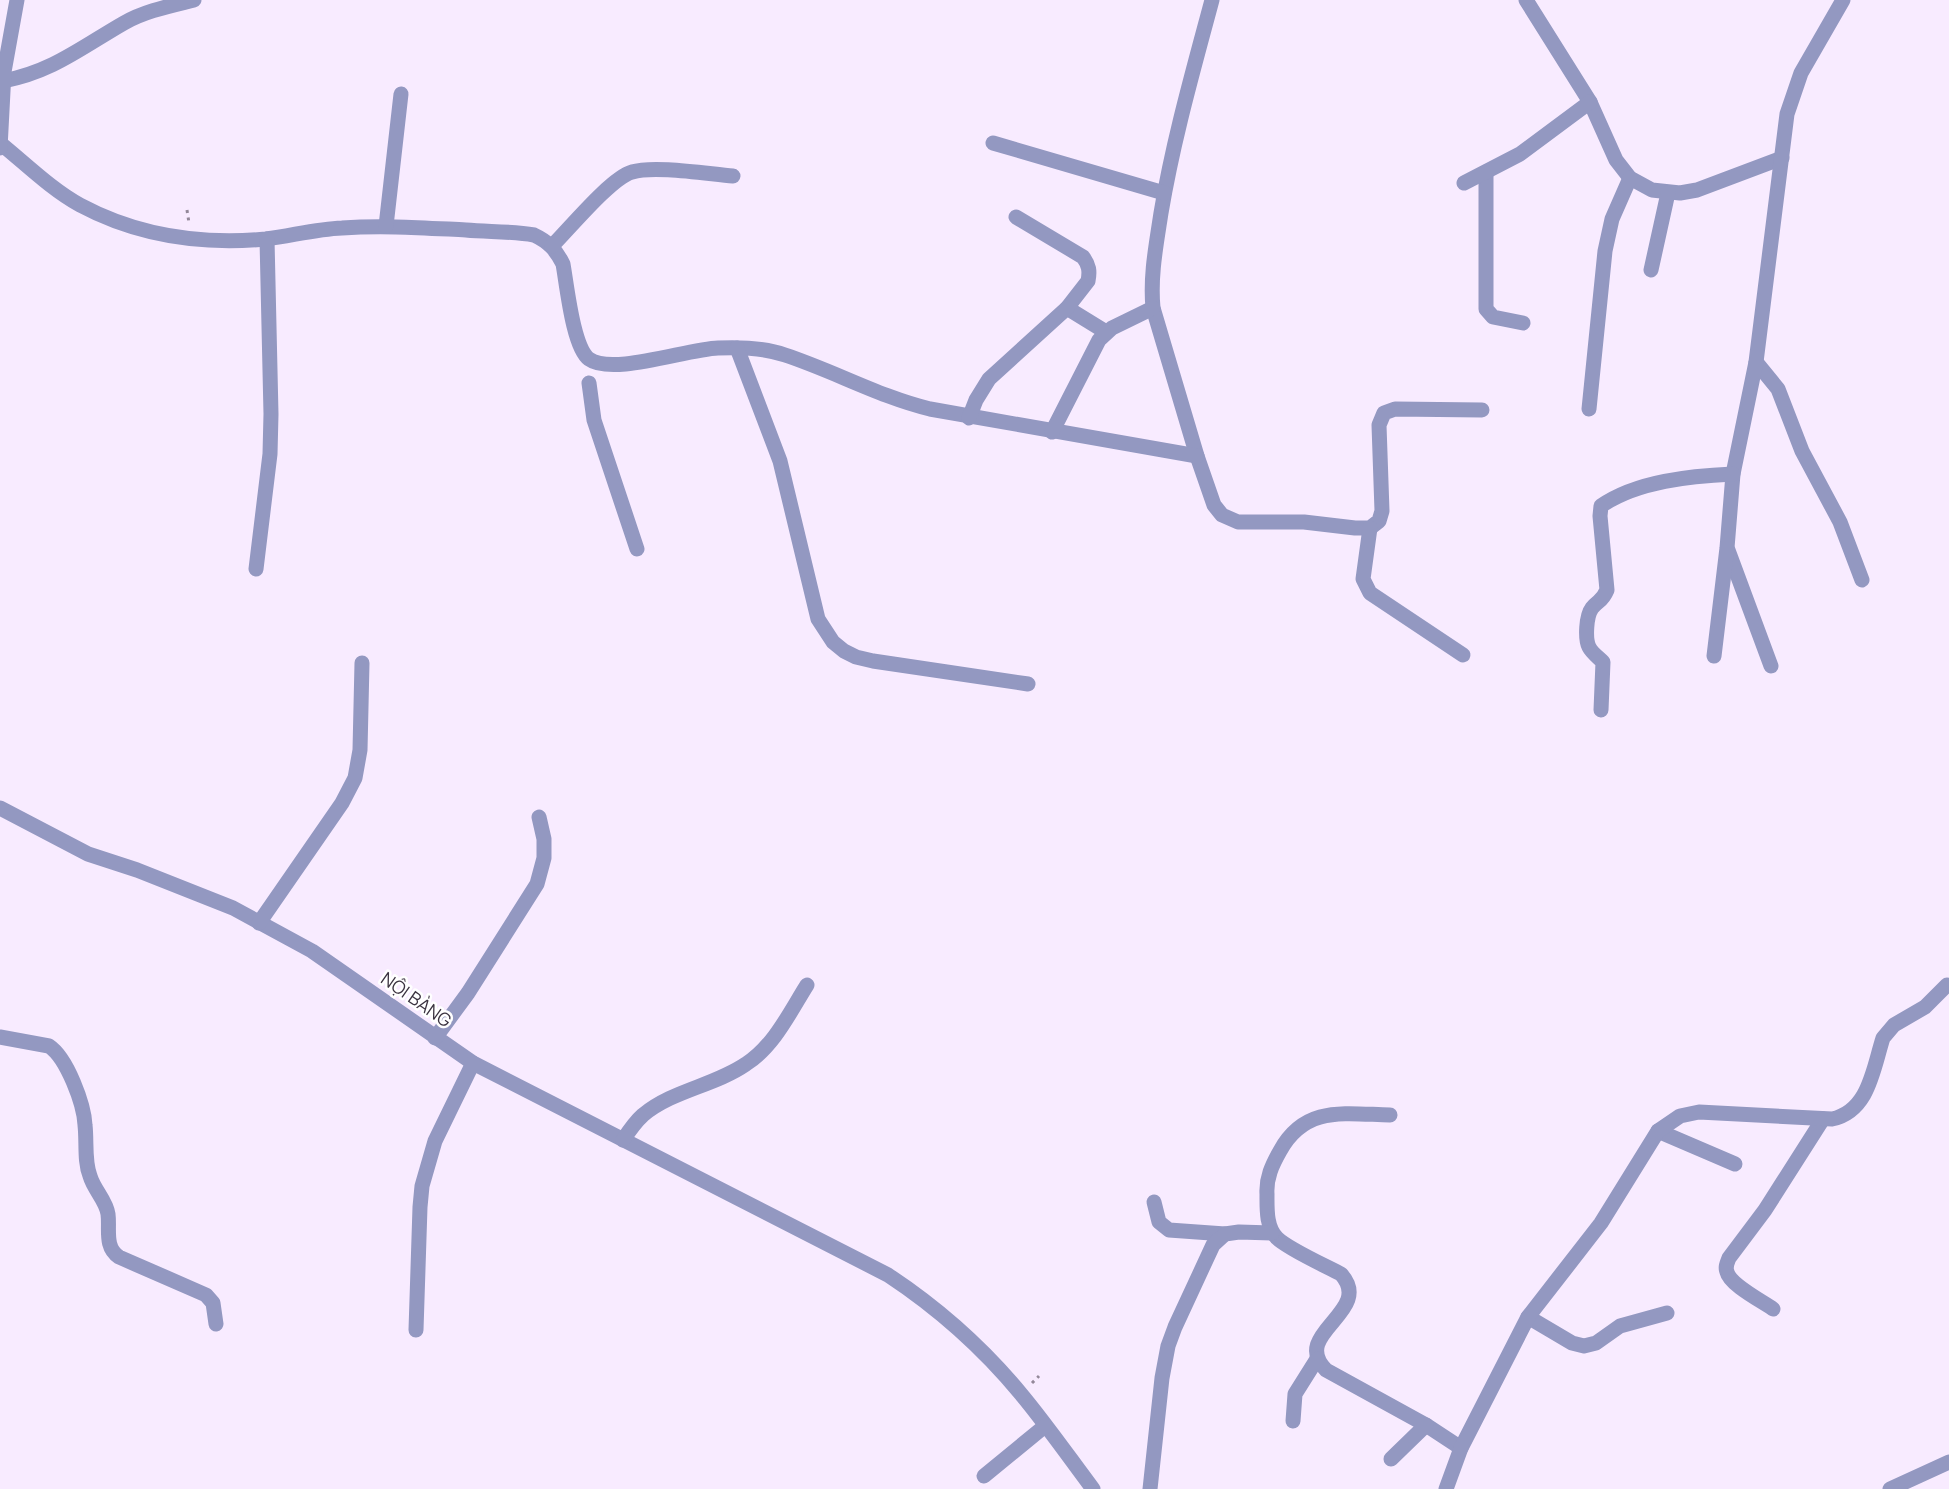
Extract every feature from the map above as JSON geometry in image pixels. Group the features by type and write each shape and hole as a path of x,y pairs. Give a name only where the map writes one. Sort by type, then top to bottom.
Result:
{"street":[{"path":"0,148 3,81 17,0"},
{"path":"3,81 20,78 51,67 141,14 194,0"},
{"path":"1212,0 1176,138 1164,194 1151,287 1153,308 1214,505 1227,518 1238,522 1304,522 1363,528 1379,521 1382,510 1379,425 1384,413 1395,409 1482,410"},
{"path":"1526,0 1590,102 1616,160 1630,178 1652,190 1668,193 1697,190 1782,158"},
{"path":"1714,656 1733,474 1756,362 1787,114 1795,86 1838,2"},
{"path":"386,226 401,94"},
{"path":"1464,183 1520,154 1590,102"},
{"path":"993,142 1164,194"},
{"path":"0,143 68,198 103,216 155,234 190,240 228,241 267,239 318,230 386,226 525,233 544,240 552,246 563,264 578,343 588,371 594,420 637,549"},
{"path":"552,246 615,181 633,171 654,170 733,176"},
{"path":"1486,172 1486,309 1493,317 1523,323"},
{"path":"1589,409 1605,251 1612,219 1630,178"},
{"path":"1651,270 1668,193"},
{"path":"969,418 976,400 989,379 1067,308 1088,281 1089,270 1083,257 1016,217"},
{"path":"256,569 270,454 267,239"},
{"path":"1067,308 1106,332"},
{"path":"1052,432 1095,345 1106,332 1153,308"},
{"path":"588,371 597,364 618,366 701,349 737,348 784,354 903,402 969,418 1197,456"},
{"path":"737,348 780,461 818,618 833,642 856,657 873,661 1028,684"},
{"path":"1756,362 1778,389 1802,451 1840,522 1862,580"},
{"path":"1601,710 1603,662 1590,648 1587,640 1591,608 1603,599 1607,590 1601,506 1630,492 1688,477 1733,474"},
{"path":"1363,528 1363,579 1370,593 1463,655"},
{"path":"1727,548 1771,666"},
{"path":"259,922 342,803 355,778 360,750 362,663"},
{"name":"NỘI BÀNG","path":"0,808 88,854 222,904 259,922 312,951 473,1063 888,1275 924,1299 954,1324 1021,1393 1093,1489"},
{"path":"435,1038 468,993 537,884 544,858 544,839 539,817"},
{"path":"623,1140 636,1122 657,1105 735,1071 754,1058 771,1041 807,985"},
{"path":"1446,1489 1461,1448 1528,1317 1601,1223 1658,1131 1680,1116 1699,1112 1823,1119 1849,1114 1863,1098 1887,1030 1925,1007 1947,985"},
{"path":"0,1038 50,1046 56,1050 64,1062 84,1116 89,1174 108,1211 109,1243 112,1251 119,1257 206,1295 213,1303 216,1324"},
{"path":"416,1330 420,1207 424,1178 435,1141 473,1063"},
{"path":"1293,1421 1295,1394 1317,1359 1317,1343 1348,1301 1348,1283 1341,1274 1281,1241 1272,1233 1268,1218 1268,1177 1281,1148 1292,1132 1301,1125 1322,1116 1334,1114 1390,1115"},
{"path":"1773,1309 1734,1282 1728,1275 1726,1265 1765,1210 1823,1119"},
{"path":"1658,1131 1735,1164"},
{"path":"1154,1202 1159,1222 1169,1230 1225,1234 1272,1233"},
{"path":"1150,1489 1162,1378 1168,1346 1213,1245 1225,1234"},
{"path":"1528,1317 1572,1343 1584,1346 1596,1343 1620,1326 1667,1313"},
{"path":"1317,1359 1326,1370 1426,1425 1461,1448"},
{"path":"1391,1459 1426,1425"},
{"path":"984,1476 1045,1426"},
{"path":"1890,1489 1949,1462"}]}
